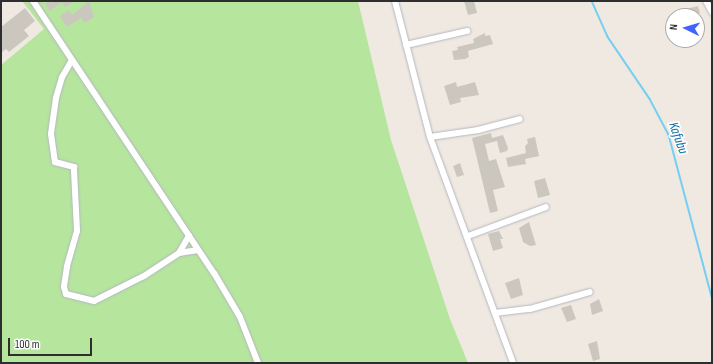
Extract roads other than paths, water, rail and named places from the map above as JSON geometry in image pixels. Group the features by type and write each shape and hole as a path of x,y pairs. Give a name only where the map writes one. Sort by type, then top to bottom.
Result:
{"street":[{"path":"394,1 430,137 468,236 513,363"},
{"path":"706,1 712,12"},
{"path":"36,2 72,60 189,236 240,317 258,363"},
{"path":"406,45 466,30"},
{"path":"72,60 62,77 56,98 51,134 55,162 74,167 77,231 67,267 64,287 66,294 94,301 144,276 179,253 198,250"},
{"path":"430,137 478,130 520,119"},
{"path":"468,236 546,207"},
{"path":"179,253 189,236"},
{"path":"495,313 530,309 590,292"}],"waterway":[{"name":"Kafubu","path":"592,1 608,37 650,99 669,135 712,297"}]}
